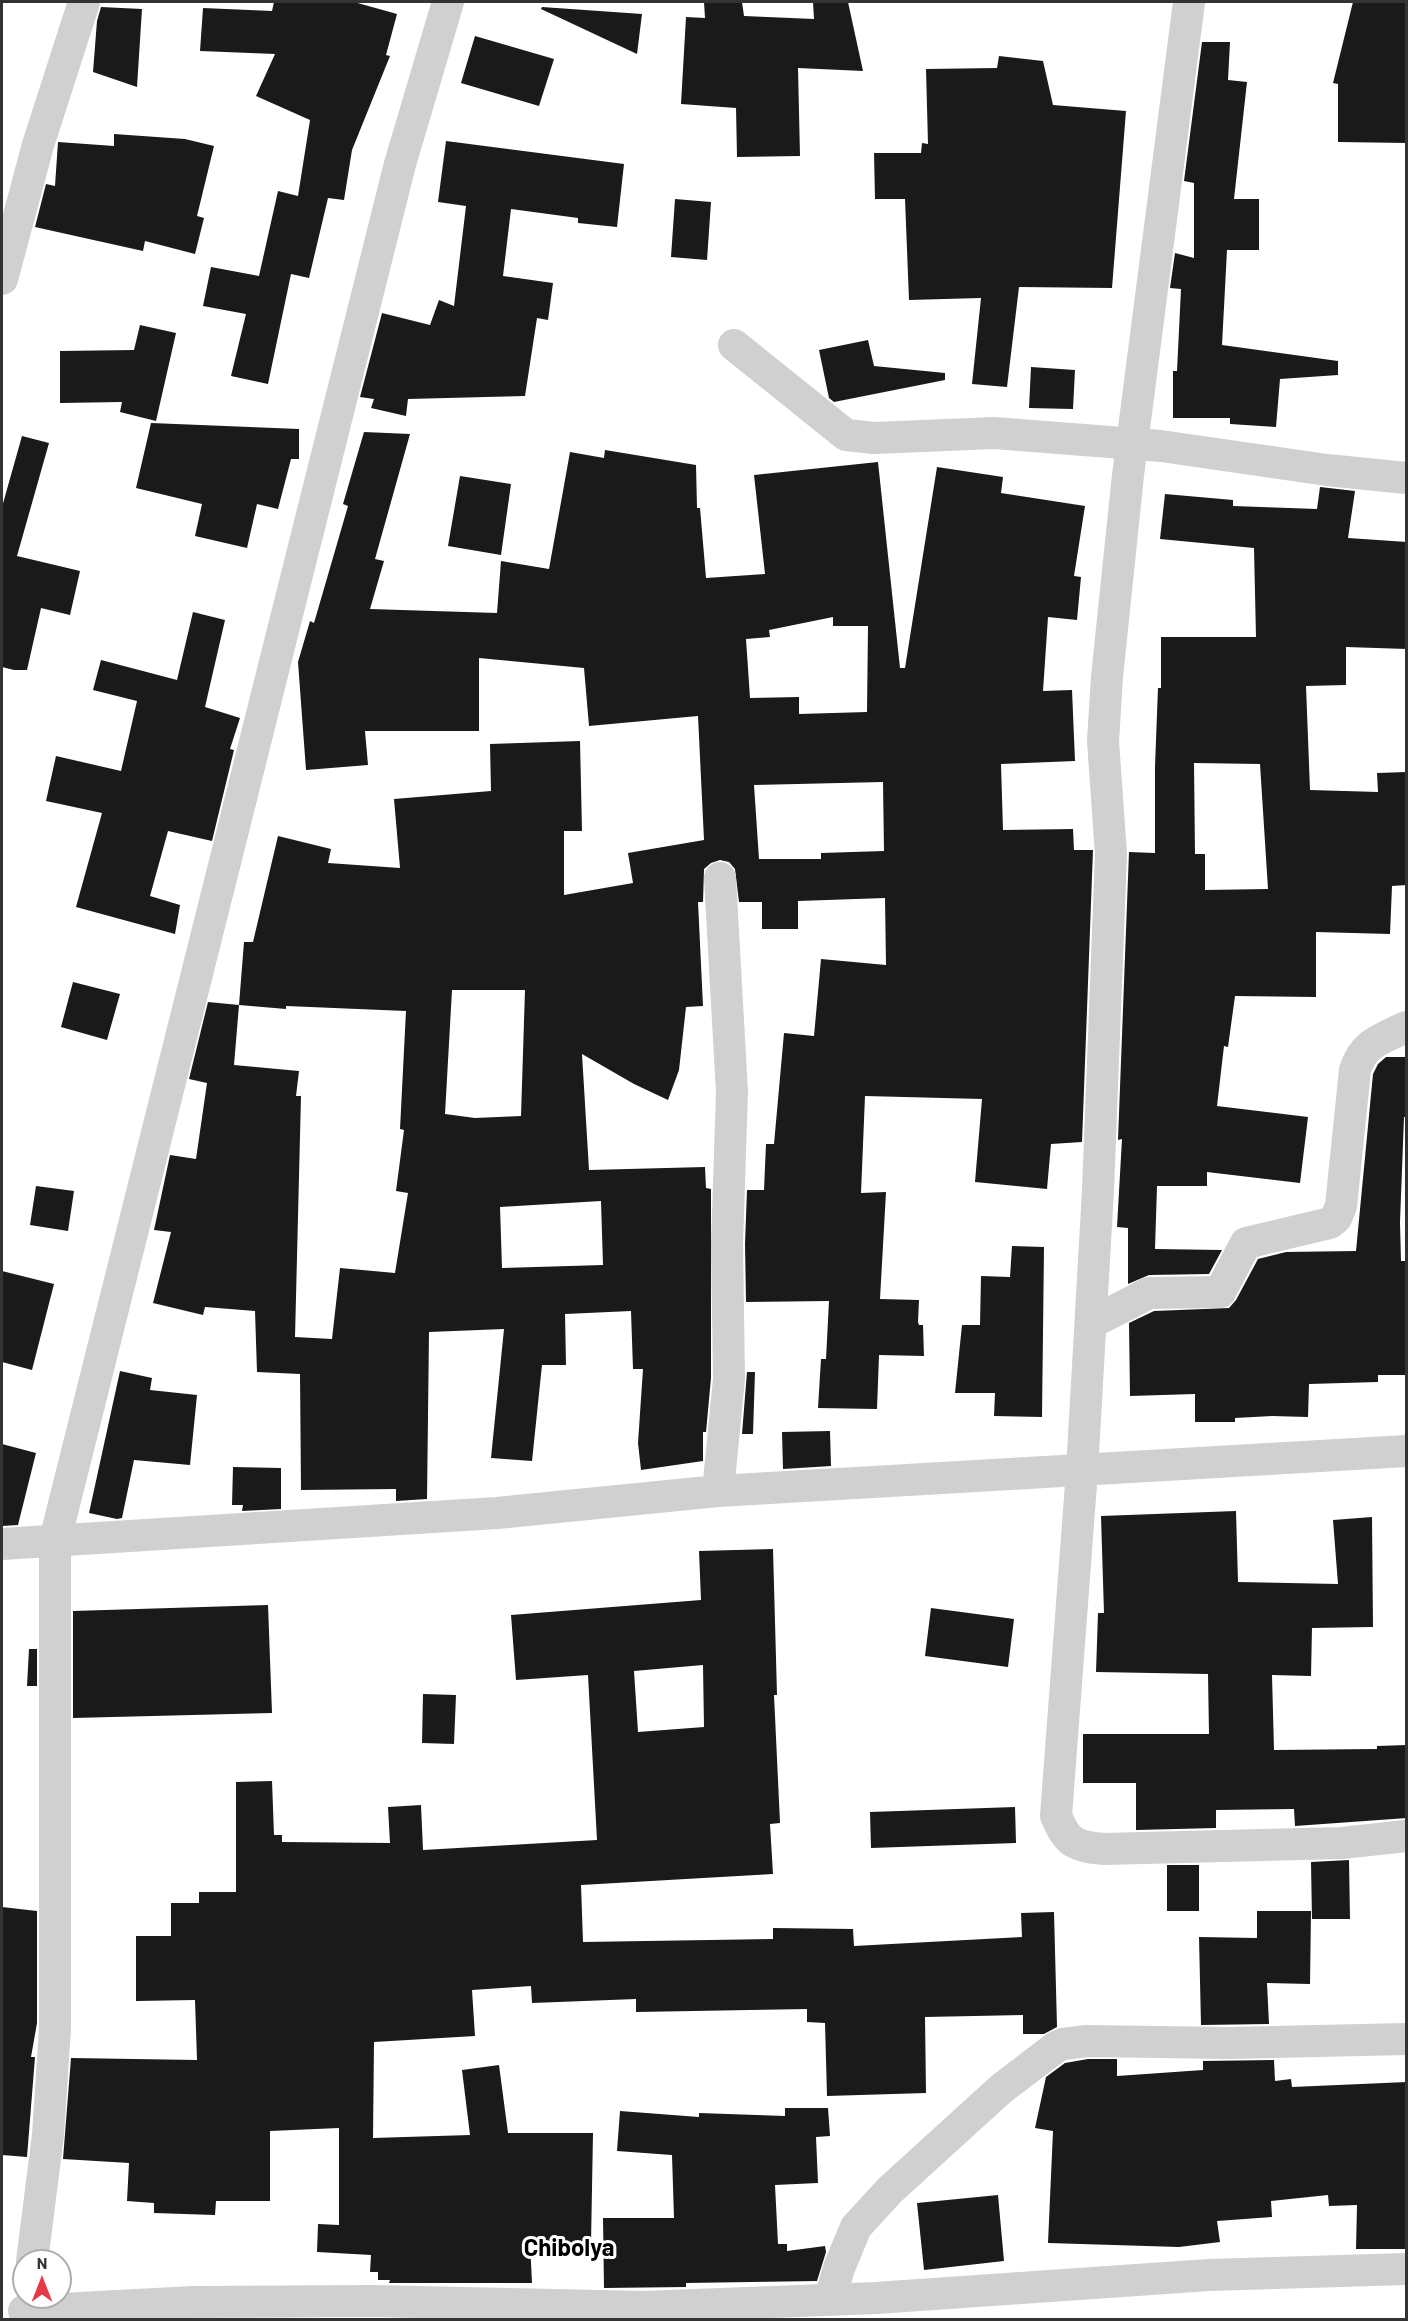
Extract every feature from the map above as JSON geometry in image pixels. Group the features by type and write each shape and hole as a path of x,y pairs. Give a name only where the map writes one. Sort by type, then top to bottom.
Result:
{"street":[{"path":"2,279 38,145 84,2"},
{"path":"34,2249 48,2135 55,2028 55,1540 397,175 448,2"},
{"path":"1189,2 1132,444 1107,677 1103,741 1111,854 1091,1323 1056,1816 1064,1835 1079,1846 1104,1849 1342,1843 1407,1836"},
{"path":"735,345 846,435 874,438 994,433 1161,446 1327,470 1407,478"},
{"path":"718,1491 729,1379 727,1244 732,1092 720,878"},
{"path":"1091,1323 1149,1293 1220,1292 1246,1243 1330,1223 1336,1218 1341,1206 1355,1070 1359,1059 1367,1047 1407,1027"},
{"path":"2,1544 497,1514 718,1491 1407,1451"},
{"path":"830,2299 839,2268 856,2227 890,2190 1001,2089 1063,2044 1407,2039"},
{"path":"72,2307 193,2302 372,2310 644,2307 830,2299 1209,2276 1407,2269"}],"building":[{"path":"274,2 354,2 397,14 386,55 390,56 352,150 344,200 328,198 309,278 291,274 268,384 231,376 246,314 203,306 211,267 259,276 278,191 298,196 310,120 256,96 275,54 200,51 203,8 272,11"},
{"path":"704,2 742,2 744,16 814,19 813,2 848,2 863,71 798,68 800,156 737,157 736,108 681,104 686,17 705,18"},
{"path":"1353,2 1407,2 1407,143 1338,142 1338,84 1333,83"},
{"path":"101,7 142,9 137,87 93,72 97,21"},
{"path":"542,7 642,14 637,54 541,9"},
{"path":"475,36 554,59 539,106 461,83"},
{"path":"1202,42 1230,42 1228,80 1247,82 1234,199 1259,199 1259,250 1227,250 1222,345 1338,361 1338,375 1280,379 1276,427 1230,424 1230,418 1173,418 1173,371 1177,371 1181,289 1170,288 1175,253 1194,258 1194,183 1184,181"},
{"path":"999,56 1043,61 1053,105 1126,111 1112,288 1019,287 1007,387 972,384 981,298 909,300 905,199 875,199 874,153 921,153 922,143 928,144 926,69 997,68"},
{"path":"114,134 185,139 214,146 197,216 204,218 195,254 145,241 143,251 35,227 46,184 55,186 58,142 114,146"},
{"path":"446,141 624,164 617,227 578,223 578,218 511,209 503,276 553,283 548,320 537,318 525,396 408,399 406,416 371,408 374,399 360,397 382,313 430,325 439,300 454,306 466,206 438,202"},
{"path":"675,199 711,202 707,260 671,257"},
{"path":"140,325 176,333 156,421 120,412 122,402 60,403 60,351 134,350"},
{"path":"868,340 874,366 945,373 945,380 834,402 829,398 819,350"},
{"path":"1031,367 1075,370 1073,409 1029,408"},
{"path":"151,423 299,429 299,459 291,459 278,509 257,504 247,548 195,536 202,504 136,488"},
{"path":"364,432 410,434 375,559 384,561 370,609 497,613 501,561 549,569 570,452 604,458 605,450 696,465 697,508 700,508 706,578 765,574 754,475 878,462 900,668 905,668 937,467 1003,477 1001,493 1085,506 1074,576 1081,577 1077,620 1048,617 1043,691 1072,690 1075,761 1001,764 1003,830 1073,829 1074,850 1093,850 1082,1142 1051,1144 1047,1189 975,1182 982,1099 865,1096 861,1193 886,1192 880,1299 919,1300 918,1322 919,1325 923,1325 924,1356 879,1355 877,1409 818,1408 821,1359 826,1359 829,1301 746,1302 745,1244 747,1190 764,1190 766,1144 774,1144 784,1033 814,1036 821,959 886,965 885,898 798,901 798,929 762,929 762,902 739,902 735,869 729,862 720,860 711,863 704,869 703,902 698,902 703,1006 686,1007 679,1070 668,1100 634,1084 582,1054 589,1170 705,1167 706,1188 711,1189 711,1378 706,1432 703,1432 703,1461 641,1470 638,1443 643,1369 633,1369 631,1311 565,1314 566,1365 542,1365 532,1461 491,1458 504,1329 429,1332 427,1499 396,1501 396,1489 301,1490 300,1374 257,1372 255,1311 205,1307 203,1315 153,1303 171,1232 154,1230 170,1155 196,1159 207,1083 189,1079 208,1002 239,1005 244,942 253,942 278,836 331,849 328,863 400,868 394,799 491,791 490,744 580,741 582,831 564,831 564,895 633,883 628,853 704,840 698,716 589,726 584,668 479,658 479,731 365,731 368,765 306,770 298,662 310,621 314,623 348,506 343,504","holes":["833,617 833,626 868,626 867,712 799,714 799,697 750,698 746,639 770,637 769,630","883,782 884,851 821,853 821,859 759,859 754,785","452,990 525,990 521,1116 475,1118 445,1114","239,1005 286,1009 286,1006 406,1011 400,1129 404,1130 396,1191 408,1193 395,1273 340,1268 332,1339 295,1337 301,1096 296,1096 299,1071 234,1065","601,1201 603,1265 502,1268 500,1207"]},
{"path":"22,436 49,443 17,556 80,571 70,615 41,608 27,670 14,670 2,667 2,507"},
{"path":"460,476 511,484 501,555 448,546"},
{"path":"1320,487 1355,491 1348,538 1407,542 1407,649 1346,647 1346,685 1306,686 1310,790 1378,792 1377,773 1407,772 1407,885 1392,886 1390,934 1316,932 1316,997 1235,996 1228,1047 1224,1046 1217,1106 1308,1117 1300,1183 1207,1172 1207,1186 1157,1186 1155,1249 1222,1250 1209,1274 1149,1275 1128,1284 1128,1228 1117,1227 1122,1139 1118,1140 1129,852 1155,853 1155,766 1158,688 1161,688 1161,637 1256,637 1254,548 1160,539 1165,494 1233,500 1233,506 1317,509","holes":["1194,763 1260,764 1268,889 1205,890 1205,854 1195,854"]},
{"path":"193,612 225,620 205,707 240,718 230,749 234,750 212,841 168,831 150,896 180,905 175,934 76,907 102,813 46,801 56,756 121,771 137,701 93,690 101,660 177,680"},
{"path":"73,982 120,994 107,1040 61,1027"},
{"path":"1386,1057 1407,1057 1407,1117 1404,1117 1400,1222 1401,1261 1407,1261 1407,1375 1378,1375 1378,1382 1309,1384 1308,1417 1272,1416 1235,1418 1235,1422 1195,1422 1195,1394 1130,1396 1129,1323 1154,1311 1229,1308 1236,1300 1258,1259 1286,1252 1356,1251 1373,1074 1378,1064"},
{"path":"36,1186 74,1191 68,1231 30,1225"},
{"path":"1012,1246 1044,1247 1042,1417 994,1416 995,1393 955,1393 962,1325 980,1325 981,1276 1010,1277"},
{"path":"2,1271 54,1284 32,1370 2,1362"},
{"path":"120,1371 152,1378 150,1390 197,1395 190,1465 134,1460 122,1518 117,1519 89,1513"},
{"path":"747,1372 755,1372 753,1434 742,1434"},
{"path":"830,1431 831,1466 783,1469 782,1432"},
{"path":"2,1444 36,1453 18,1525 2,1526"},
{"path":"233,1467 281,1468 281,1509 242,1511 243,1505 232,1505"},
{"path":"1236,1511 1238,1582 1338,1584 1333,1520 1372,1517 1373,1627 1312,1628 1311,1676 1272,1675 1274,1750 1377,1749 1377,1746 1407,1745 1407,1818 1295,1826 1294,1809 1216,1810 1216,1828 1136,1830 1136,1783 1083,1783 1083,1734 1209,1734 1208,1674 1096,1672 1098,1613 1104,1613 1101,1516"},
{"path":"773,1549 777,1695 774,1695 780,1823 770,1824 773,1874 581,1885 583,1942 773,1939 773,1928 853,1929 854,1946 1022,1937 1021,1913 1054,1912 1057,2027 1044,2034 1023,2034 1023,2015 925,2017 926,2093 827,2096 825,2023 807,2022 807,2009 636,2012 636,1999 532,2003 531,1986 472,1990 475,2036 374,2042 373,2138 470,2135 462,2070 499,2065 508,2133 593,2133 591,2243 530,2242 532,2283 389,2283 390,2280 378,2280 378,2272 370,2272 371,2255 317,2252 318,2224 339,2225 339,2128 270,2131 270,2201 216,2201 215,2215 154,2213 154,2203 127,2201 129,2163 63,2159 71,2058 197,2060 195,2000 136,2001 136,1936 171,1936 171,1903 199,1903 199,1892 236,1892 236,1782 272,1781 274,1835 282,1835 282,1842 390,1843 388,1807 421,1805 423,1850 597,1840 588,1675 516,1680 511,1615 701,1600 699,1551","holes":["703,1665 704,1727 638,1732 634,1671"]},
{"path":"268,1605 272,1713 73,1718 73,1611"},
{"path":"931,1608 1014,1619 1008,1667 925,1656"},
{"path":"29,1649 37,1649 37,1686 27,1686"},
{"path":"423,1694 456,1695 454,1744 422,1743"},
{"path":"1015,1807 1016,1843 871,1848 870,1812"},
{"path":"1349,1860 1350,1919 1312,1919 1311,1862"},
{"path":"1167,1865 1199,1865 1199,1911 1167,1911"},
{"path":"2,1907 37,1911 37,2023 31,2057 35,2057 27,2157 2,2155"},
{"path":"1257,1911 1311,1911 1310,1984 1267,1983 1269,2024 1201,2025 1199,1937 1257,1938"},
{"path":"1088,2059 1117,2059 1117,2076 1203,2070 1203,2061 1274,2060 1275,2081 1291,2079 1292,2087 1407,2082 1407,2249 1356,2249 1357,2205 1329,2206 1328,2195 1271,2201 1272,2217 1217,2221 1220,2242 1179,2247 1048,2243 1053,2131 1035,2128 1046,2077 1065,2063"},
{"path":"785,2108 828,2108 830,2136 816,2137 818,2183 775,2185 778,2244 787,2244 787,2251 825,2246 826,2252 817,2281 686,2283 686,2287 604,2288 603,2218 674,2218 672,2155 617,2151 620,2111 699,2117 699,2113 785,2116"},
{"path":"998,2195 1004,2261 924,2270 917,2203"}],"district":[{"name":"Chibolya","path":"569,2248"}]}
